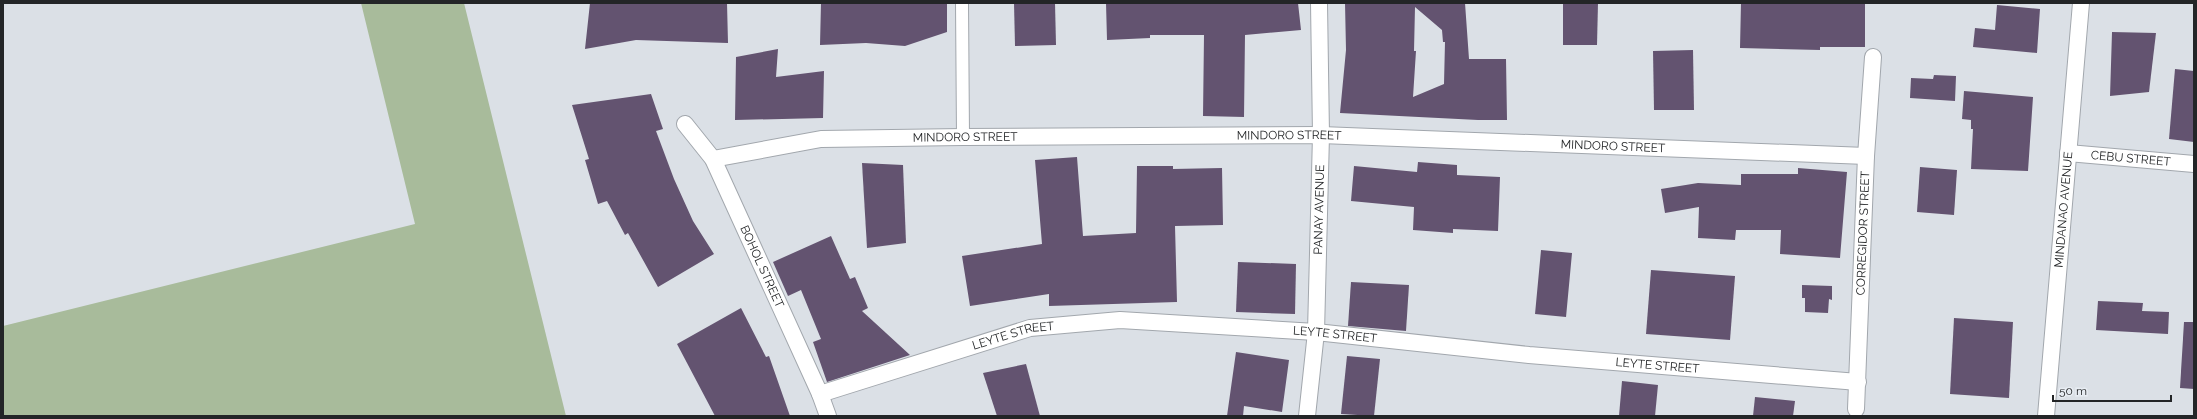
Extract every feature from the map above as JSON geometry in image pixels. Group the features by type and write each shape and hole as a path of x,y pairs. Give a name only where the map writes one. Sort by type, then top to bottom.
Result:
{"street":[{"path":"962,3 963,137"},
{"name":"PANAY AVENUE","path":"1307,416 1316,332 1321,135 1319,3"},
{"name":"MINDANAO AVENUE","path":"2046,416 2080,3"},
{"name":"CORREGIDOR STREET","path":"1856,410 1866,156 1873,57"},
{"name":"BOHOL STREET","path":"685,124 713,159 820,394 828,416"},
{"name":"MINDORO STREET","path":"713,159 821,140 963,137 1321,135 1866,156"},
{"name":"CEBU STREET","path":"2068,153 2194,164"},
{"name":"LEYTE STREET","path":"820,394 1030,328 1120,320 1316,332 1529,355 1858,382"}],"green space":[{"path":"361,3 464,3 566,416 3,416 3,326 415,224"}],"building":[{"path":"590,3 727,3 728,43 636,40 585,49"},
{"path":"821,3 947,3 947,32 905,46 866,43 820,45"},
{"path":"1014,3 1055,3 1056,45 1015,46"},
{"path":"1106,3 1298,3 1301,30 1245,35 1244,117 1203,116 1204,35 1150,35 1150,38 1107,40"},
{"path":"1345,3 1465,3 1469,59 1506,59 1507,120 1478,120 1340,113 1346,50","holes":["1415,7 1442,30 1443,42 1445,42 1444,84 1413,97 1416,51 1414,51"]},
{"path":"1563,3 1598,3 1597,45 1563,45"},
{"path":"1741,3 1865,3 1865,47 1820,47 1820,50 1740,48"},
{"path":"1997,5 2040,9 2037,53 1973,47 1975,28 1995,30"},
{"path":"2112,32 2156,33 2149,92 2110,96"},
{"path":"778,49 776,77 824,71 823,118 735,120 736,57"},
{"path":"1693,50 1694,110 1654,110 1653,51"},
{"path":"2175,69 2194,71 2194,142 2169,139"},
{"path":"1934,75 1956,76 1955,101 1910,98 1911,78 1933,79"},
{"path":"1964,91 2033,97 2028,171 1971,169 1973,129 1971,129 1971,120 1962,119"},
{"path":"651,94 663,129 656,131 674,179 693,221 714,254 658,287 628,233 625,235 607,201 598,204 585,160 589,159 572,105"},
{"path":"1077,157 1083,236 1136,233 1137,166 1173,166 1173,169 1222,168 1223,225 1175,226 1177,302 1049,306 1049,294 970,306 962,256 1042,244 1035,160"},
{"path":"1418,162 1457,165 1457,175 1500,177 1498,231 1453,229 1453,233 1413,230 1414,207 1351,201 1354,166 1417,172"},
{"path":"862,163 903,165 906,243 867,248"},
{"path":"1920,167 1957,170 1954,215 1917,212"},
{"path":"1798,168 1847,172 1840,258 1780,254 1781,230 1736,230 1735,240 1698,238 1699,207 1665,213 1661,189 1698,183 1741,185 1741,174 1798,174"},
{"path":"831,236 850,279 855,277 868,308 862,311 910,355 827,382 813,342 821,339 801,290 788,296 773,262"},
{"path":"1541,250 1572,253 1566,317 1535,314"},
{"path":"1238,262 1296,264 1295,314 1236,312"},
{"path":"1651,270 1735,276 1730,340 1646,334"},
{"path":"1351,282 1409,285 1406,331 1348,326"},
{"path":"1802,285 1832,286 1832,300 1829,299 1828,313 1805,312 1805,298 1802,298"},
{"path":"2098,301 2143,303 2142,311 2169,312 2168,334 2096,330"},
{"path":"741,308 766,357 769,356 790,416 715,416 677,344"},
{"path":"1954,318 2013,322 2009,398 1950,394"},
{"path":"2184,322 2194,322 2194,389 2180,388"},
{"path":"1236,352 1289,360 1282,412 1244,406 1243,416 1227,416"},
{"path":"1347,356 1380,359 1374,416 1341,414"},
{"path":"1026,364 1040,416 997,416 983,373"},
{"path":"1622,381 1658,385 1655,416 1619,416"},
{"path":"1755,397 1795,401 1793,416 1753,416"}]}
